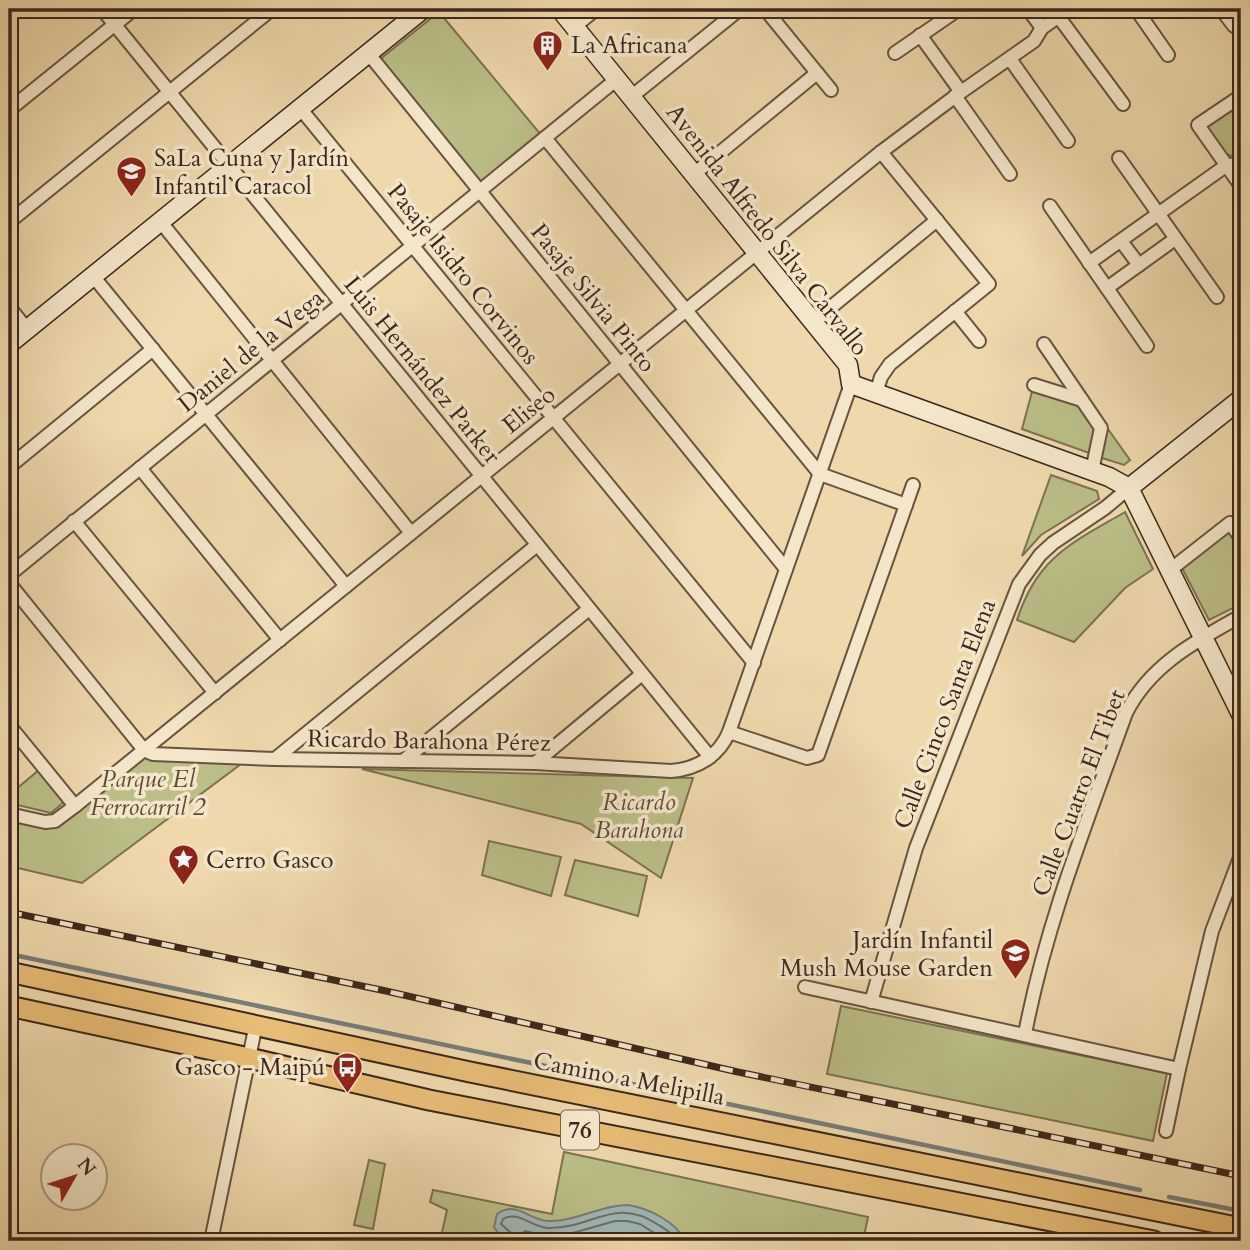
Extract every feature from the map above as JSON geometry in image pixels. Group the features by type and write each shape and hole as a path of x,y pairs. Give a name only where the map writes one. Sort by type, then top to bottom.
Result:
{"main road":[{"name":"Camino a Melipilla","path":"9,972 470,1072 1241,1228"},
{"path":"68,1019 74,986"},
{"name":"76","path":"9,1006 429,1100 1154,1241"}],"street":[{"name":"Luis Hernández Parker","path":"102,9 710,757"},
{"path":"9,110 134,9"},
{"path":"9,222 272,9"},
{"path":"9,344 423,9"},
{"name":"Avenida Alfredo Silva Carvallo","path":"560,9 848,365 851,384 1093,471 1129,488"},
{"path":"574,27 596,9"},
{"path":"631,97 740,9"},
{"path":"765,9 831,90"},
{"path":"895,53 959,9"},
{"path":"1028,9 1042,28"},
{"path":"1136,9 1168,55"},
{"path":"1221,9 1234,26"},
{"path":"1064,12 1123,104"},
{"name":"Eliseo","path":"9,814 45,822 55,821 75,806 881,152 1034,41 1042,28 1064,12"},
{"path":"920,35 1010,174"},
{"name":"Pasaje Silvia Pinto","path":"368,53 786,569"},
{"path":"1010,59 1068,141"},
{"path":"694,174 817,72"},
{"name":"Daniel de la Vega","path":"9,575 617,79"},
{"path":"1241,96 1198,125 1241,186"},
{"name":"Pasaje Isidro Corvinos","path":"300,108 754,663"},
{"path":"545,138 820,474 906,505"},
{"path":"876,393 881,377 890,364 989,284 881,152"},
{"path":"1119,158 1217,297"},
{"path":"1090,263 1227,165 1241,164"},
{"path":"1050,206 1147,345"},
{"path":"813,322 937,220"},
{"path":"160,221 411,533"},
{"path":"1107,288 1175,239"},
{"path":"1121,241 1139,265"},
{"path":"93,276 346,586"},
{"path":"9,307 27,329"},
{"path":"956,311 979,341"},
{"path":"1044,344 1101,428 1093,471"},
{"path":"9,467 153,349"},
{"path":"710,757 722,746 730,732 851,384"},
{"path":"1034,385 1082,400"},
{"path":"1241,400 1129,488 1241,713"},
{"path":"140,468 280,640"},
{"path":"730,732 807,758 818,755 913,485"},
{"name":"Calle Cinco Santa Elena","path":"871,1002 912,858 1019,584 1053,542 1105,508 1129,488"},
{"path":"74,521 215,693"},
{"path":"1170,570 1230,523 1241,538"},
{"path":"275,759 537,545"},
{"path":"9,583 144,750"},
{"path":"403,761 589,609"},
{"name":"Calle Cuatro El Tibet","path":"1025,1034 1044,950 1068,874 1126,713 1135,695 1170,659 1241,616"},
{"path":"535,763 642,674"},
{"path":"9,725 75,806"},
{"name":"Ricardo Barahona Pérez","path":"144,750 153,754 275,759 535,763 671,771 695,766 710,757"},
{"path":"1166,1131 1178,1069 1212,930 1241,855"},
{"path":"804,987 1178,1069"},
{"path":"211,1241 256,1024"}],"green space":[{"path":"439,12 542,136 480,185 379,60"},
{"path":"1241,101 1241,159 1223,153 1204,125"},
{"path":"1033,388 1080,402 1095,426 1089,453 1022,429"},
{"path":"1108,429 1130,460 1124,465 1099,457"},
{"path":"1051,475 1097,491 1099,499 1041,535 1022,556"},
{"path":"1125,512 1153,569 1125,588 1074,642 1017,620 1025,599 1046,566 1073,543"},
{"path":"1227,530 1241,547 1241,604 1209,620 1181,566"},
{"name":"Parque El Ferrocarril 2","path":"142,757 241,764 82,883 9,866 9,820 48,828"},
{"name":"Ricardo Barahona","path":"362,769 693,778 661,878 581,824"},
{"path":"39,770 65,801 51,813 9,803 9,795"},
{"path":"489,841 561,857 551,896 482,875"},
{"path":"575,860 647,876 638,916 565,895"},
{"path":"841,1006 1167,1073 1153,1141 827,1074"},
{"path":"564,1152 868,1217 863,1241 440,1241 447,1210 430,1202 433,1190 552,1214"},
{"path":"369,1160 385,1164 373,1229 354,1225"}],"water":[{"path":"628,1205 644,1209 669,1222 685,1241 513,1241 498,1233 494,1227 497,1214 504,1210 517,1210 541,1220 558,1221"}],"waterway":[{"path":"9,954 1140,1190"},
{"path":"1169,1197 1241,1211"}],"railway":[{"path":"9,912 386,991 738,1072 1241,1176"}],"place":[{"name":"La Africana","path":"548,72"},
{"name":"SaLa Cuna y Jardín Infantil Caracol","path":"131,199"},
{"name":"Cerro Gasco","path":"183,887"},
{"name":"Jardín Infantil Mush Mouse Garden","path":"1016,981"},
{"name":"Gasco - Maipú","path":"348,1094"}]}
